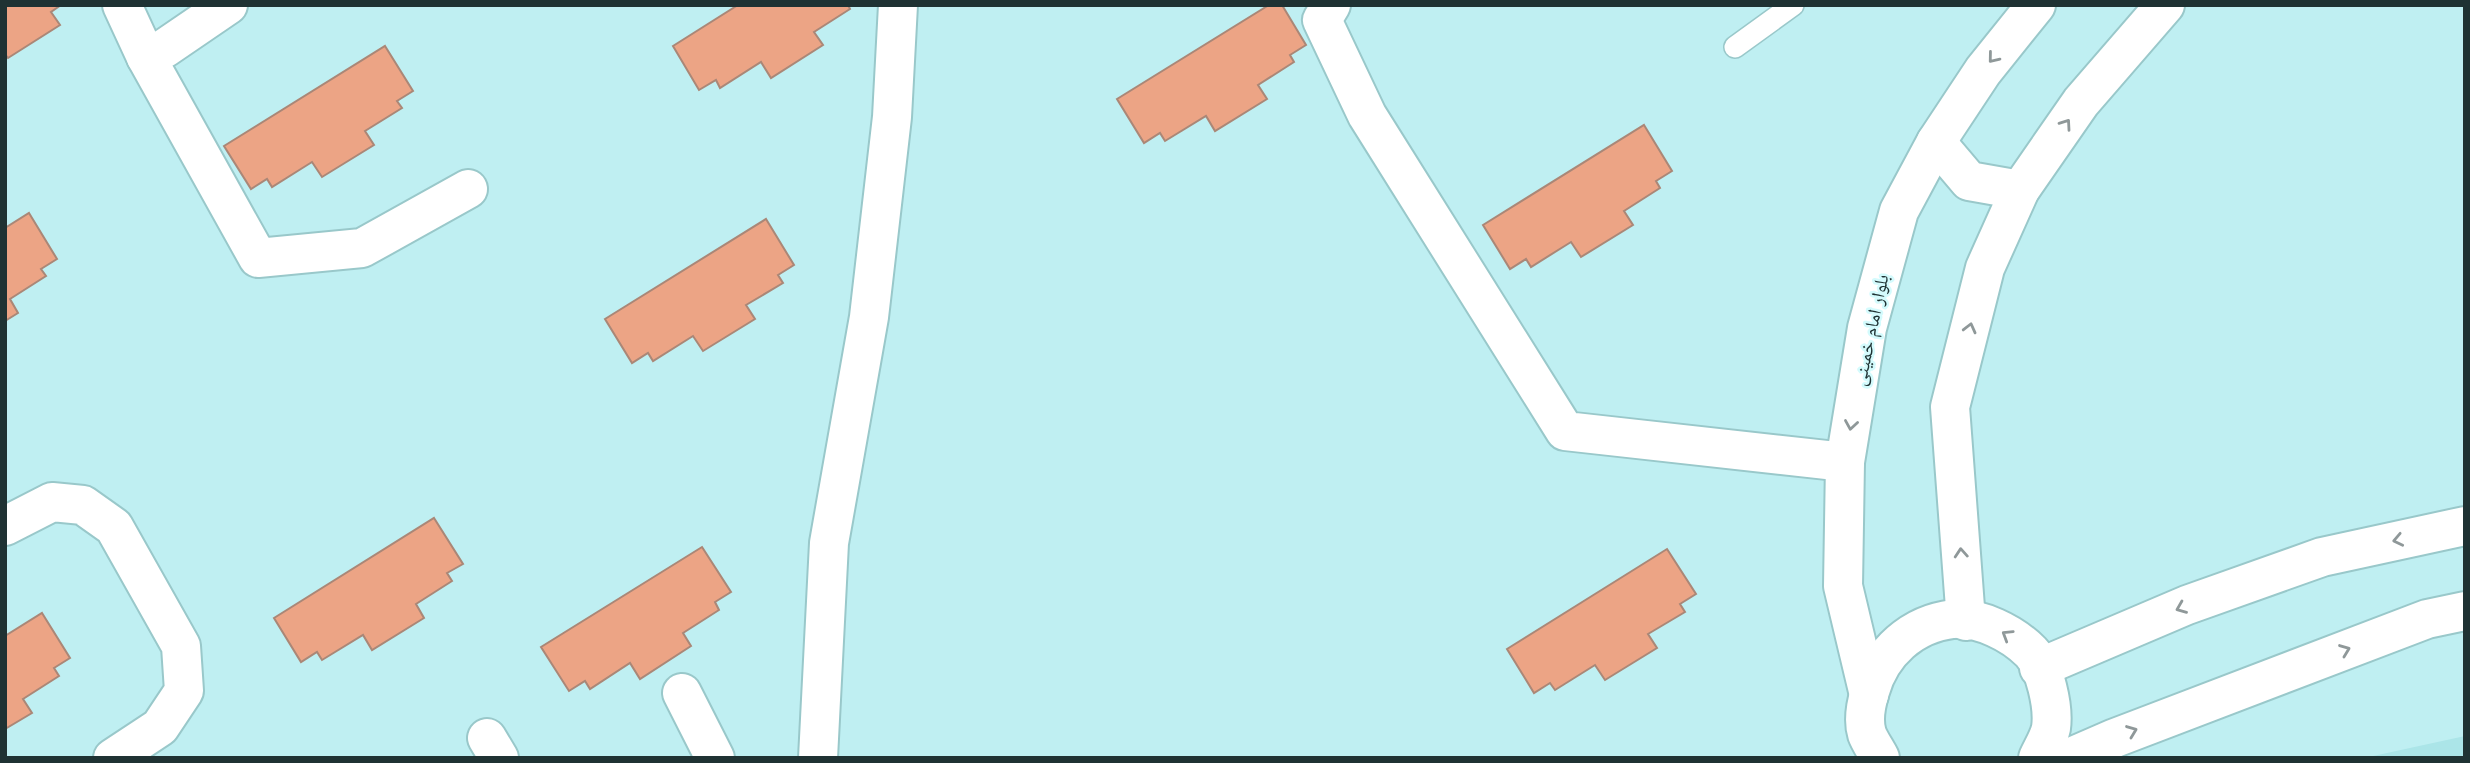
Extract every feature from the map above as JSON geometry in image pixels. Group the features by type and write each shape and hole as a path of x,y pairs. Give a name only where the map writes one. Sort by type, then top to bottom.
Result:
{"street":[{"path":"122,5 146,57 258,258 362,248 468,190"},
{"path":"146,57 165,48 228,5"},
{"path":"818,758 829,544 869,317 892,117 898,5"},
{"path":"1331,5 1322,20 1367,115 1565,431 1845,462"},
{"name":"بلوار امام خمینی","path":"1869,695 1843,586 1845,462 1867,328 1899,211 1936,142 1983,71 2036,5"},
{"path":"1966,621 1950,407 1985,268 2020,190 2081,102 2165,5"},
{"path":"1936,142 1969,181 2020,190"},
{"path":"5,526 52,502 83,505 114,527 181,646 184,691 160,727 113,758"},
{"path":"2039,668 2187,605 2322,557 2465,526"},
{"path":"2070,758 2115,738 2427,620 2465,611"},
{"path":"1874,753 1867,733 1866,704 1875,672 1894,647 1927,625 1956,619 1988,624 2032,653 2049,688 2051,728 2038,758"},
{"path":"682,693 715,758"}],"lane":[{"path":"1735,47 1793,5"}],"shaded area":[{"path":"2465,736 2465,758 2364,758"}],"building":[{"path":"5,5 61,5 51,12 60,25 8,58 5,54"},
{"path":"738,5 848,5 850,9 814,32 823,45 771,78 761,62 720,88 716,80 699,90 673,46"},
{"path":"1269,5 1282,5 1306,45 1290,55 1294,62 1258,85 1267,99 1215,131 1206,116 1165,141 1160,133 1144,143 1117,99"},
{"path":"385,46 413,91 397,101 402,108 365,131 374,145 322,177 312,162 272,187 267,179 251,189 224,146"},
{"path":"1644,125 1672,171 1656,181 1660,188 1624,211 1633,225 1581,257 1571,242 1531,267 1526,259 1510,269 1483,225"},
{"path":"29,213 57,259 41,269 46,276 10,299 18,313 5,321 5,228"},
{"path":"766,219 794,265 778,275 783,283 746,305 755,319 703,351 693,336 653,361 648,353 632,363 605,319"},
{"path":"434,518 463,564 447,573 452,581 416,604 424,618 372,650 363,635 322,660 317,652 301,662 274,618"},
{"path":"702,547 731,592 715,602 719,610 683,633 691,646 640,679 630,663 590,689 585,681 569,691 541,647"},
{"path":"1667,549 1696,594 1680,604 1685,612 1648,634 1657,648 1605,680 1595,665 1555,690 1550,683 1534,693 1507,649"},
{"path":"42,613 70,658 54,668 59,676 23,699 32,713 5,729 5,636"}]}
